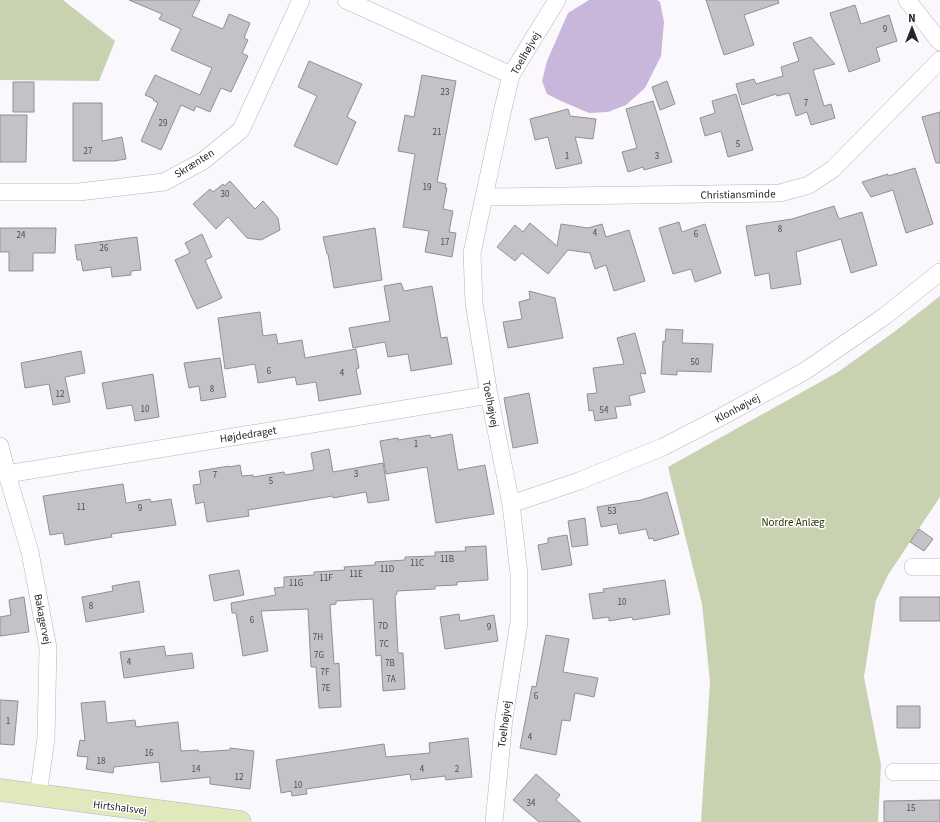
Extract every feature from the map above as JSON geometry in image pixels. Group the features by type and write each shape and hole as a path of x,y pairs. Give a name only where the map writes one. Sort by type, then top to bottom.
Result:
{"street":[{"name":"Skrænten","path":"0,192 79,192 164,182 203,160 241,130 301,0"},
{"path":"346,0 511,75"},
{"name":"Toelhøjvej","path":"494,822 504,718 519,622 519,574 511,504 489,395 474,303 472,253 511,75 557,0"},
{"path":"907,0 940,42"},
{"name":"Christiansminde","path":"484,197 780,193 810,185 833,169 940,60"},
{"name":"Klonhøjvej","path":"511,504 579,481 662,447 721,417 804,371 885,316 940,272"},
{"name":"Højdedraget","path":"7,474 489,395"},
{"name":"Bakagervej","path":"0,446 30,552 48,648 46,738 38,796"},
{"path":"913,567 940,567"},
{"path":"894,772 940,772"},
{"name":"Hirtshalsvej","path":"0,790 240,822"}],"green space":[{"path":"0,0 63,0 115,41 99,81 0,80"},
{"name":"Nordre Anlæg","path":"940,296 940,497 888,575 876,600 864,677 881,765 878,822 701,822 710,682 702,604 668,467 838,372 894,332"}],"shaded area":[{"path":"589,0 657,0 660,2 664,22 661,56 645,88 626,105 608,112 589,113 561,101 547,94 542,81 547,61 568,13"}],"building":[{"path":"129,0 200,0 192,16 223,29 229,14 250,23 244,38 248,40 242,53 248,56 231,92 221,88 210,112 196,106 194,111 181,105 161,150 141,141 158,103 153,100 154,99 145,95 155,75 200,95 212,68 171,50 181,29 159,19 162,14"},
{"path":"706,0 778,0 779,3 744,15 754,45 724,55"},
{"path":"855,5 861,24 889,15 897,41 876,48 880,61 849,72 830,13"},
{"path":"811,37 835,64 813,70 824,106 831,104 835,118 811,125 807,112 796,116 789,93 777,96 776,94 742,105 736,84 754,79 756,84 783,76 781,67 799,61 793,43"},
{"path":"309,61 362,84 347,117 356,122 337,165 294,146 317,96 298,87"},
{"path":"422,75 456,81 437,182 446,184 445,188 447,188 443,209 453,211 449,232 456,233 452,257 425,252 429,231 403,227 415,154 398,151 405,115 414,117"},
{"path":"667,81 675,104 660,110 652,87"},
{"path":"13,82 34,82 34,112 13,112"},
{"path":"736,94 753,150 728,157 721,131 705,136 700,118 715,113 712,101"},
{"path":"653,101 672,162 644,170 643,167 628,172 622,152 637,148 626,109"},
{"path":"73,103 102,103 102,141 122,137 126,159 114,161 73,161"},
{"path":"568,109 570,116 596,119 593,139 575,137 582,163 556,169 548,137 535,140 530,119"},
{"path":"940,112 940,163 936,163 922,117"},
{"path":"0,115 27,115 26,162 0,162"},
{"path":"915,168 933,224 906,233 893,190 871,197 862,182"},
{"path":"230,181 255,209 263,201 278,218 280,230 261,240 247,238 228,217 216,229 193,204 210,189 213,192 223,184 224,186"},
{"path":"834,206 839,219 862,212 877,265 851,273 841,239 796,252 801,284 771,289 769,273 755,276 746,226 792,219"},
{"path":"679,222 682,232 705,224 721,273 695,282 691,269 673,274 659,228"},
{"path":"530,223 557,246 561,224 588,228 602,224 606,237 629,230 645,281 614,291 606,265 595,269 590,253 568,250 548,274 522,253 515,261 497,247 515,225 523,232"},
{"path":"0,228 56,228 55,253 33,253 33,271 9,271 9,252 0,252"},
{"path":"375,228 382,280 334,288 328,254 323,237"},
{"path":"202,234 212,257 205,260 222,298 197,309 175,260 190,253 185,243"},
{"path":"137,237 141,270 131,271 131,275 112,277 111,267 83,271 81,260 77,260 75,245"},
{"path":"401,283 404,291 432,286 441,338 447,337 452,364 411,371 408,354 388,357 385,342 353,348 349,328 390,321 384,286"},
{"path":"529,291 555,298 563,338 508,348 503,322 522,319 519,302 530,299"},
{"path":"260,312 263,336 276,334 278,344 302,340 305,358 356,349 359,368 356,369 361,394 319,401 316,382 297,385 295,377 258,383 255,364 225,369 218,318"},
{"path":"666,329 683,330 682,343 713,344 711,372 677,371 677,375 661,374 663,341 665,342"},
{"path":"635,333 646,374 640,373 645,392 629,396 631,405 615,407 617,418 595,421 593,410 589,411 587,394 597,393 593,368 624,364 617,338"},
{"path":"81,351 85,373 65,377 70,402 53,405 49,384 25,388 21,363"},
{"path":"220,358 226,397 201,401 199,386 189,388 184,363"},
{"path":"153,374 159,417 135,421 132,405 107,409 102,383"},
{"path":"529,393 538,443 513,448 504,398"},
{"path":"452,434 458,470 485,465 494,514 436,523 427,467 386,474 380,441 430,435 431,438"},
{"path":"329,449 333,472 383,463 389,500 368,503 366,492 248,510 249,516 207,522 204,502 196,504 193,485 201,484 199,471 240,465 242,476 253,475 253,477 284,472 285,475 314,470 311,453"},
{"path":"123,484 126,503 150,499 151,502 171,499 176,525 111,534 112,537 65,545 63,533 50,535 43,496"},
{"path":"667,492 679,534 654,541 653,538 649,539 646,529 619,534 617,524 601,527 597,507 641,500"},
{"path":"585,518 588,545 572,547 568,521"},
{"path":"919,529 933,539 924,551 910,542"},
{"path":"567,535 572,565 542,570 538,545 548,543 548,538"},
{"path":"486,546 488,580 457,582 457,585 435,586 435,589 397,591 397,594 395,595 398,653 403,653 405,689 383,691 381,655 376,656 373,599 336,601 336,604 330,605 334,664 339,663 341,707 319,708 316,667 311,667 308,609 261,611 268,651 243,656 236,613 232,613 231,603 276,595 274,588 284,587 284,577 314,575 314,572 345,570 344,567 375,565 375,562 405,560 405,557 435,556 435,552 466,551 465,547"},
{"path":"239,570 244,595 214,601 209,575"},
{"path":"665,580 670,614 633,620 632,617 609,621 609,617 593,619 589,594 604,592 603,589"},
{"path":"139,581 144,612 86,622 82,597 113,591 112,586"},
{"path":"24,597 29,632 0,636 0,617 11,615 9,600"},
{"path":"900,597 940,597 940,621 900,621"},
{"path":"459,614 460,621 494,615 498,641 445,649 440,617"},
{"path":"546,635 569,639 563,672 598,678 594,697 575,693 570,721 562,720 556,755 520,748 532,686 536,687"},
{"path":"164,646 166,656 192,653 194,668 124,678 120,652"},
{"path":"0,700 18,701 14,745 0,744"},
{"path":"105,701 107,723 135,720 136,727 178,722 181,751 198,750 199,752 230,750 230,748 254,751 250,789 210,784 210,777 161,782 159,762 114,767 113,773 86,769 88,757 77,756 80,740 85,741 81,703"},
{"path":"897,706 920,706 920,728 897,728"},
{"path":"468,738 472,777 446,780 445,776 411,780 410,774 306,789 307,794 292,796 291,791 281,793 276,760 384,744 386,757 430,753 429,743"},
{"path":"536,774 560,795 556,800 581,822 539,822 513,800"},
{"path":"940,800 940,822 884,822 884,801"}]}
